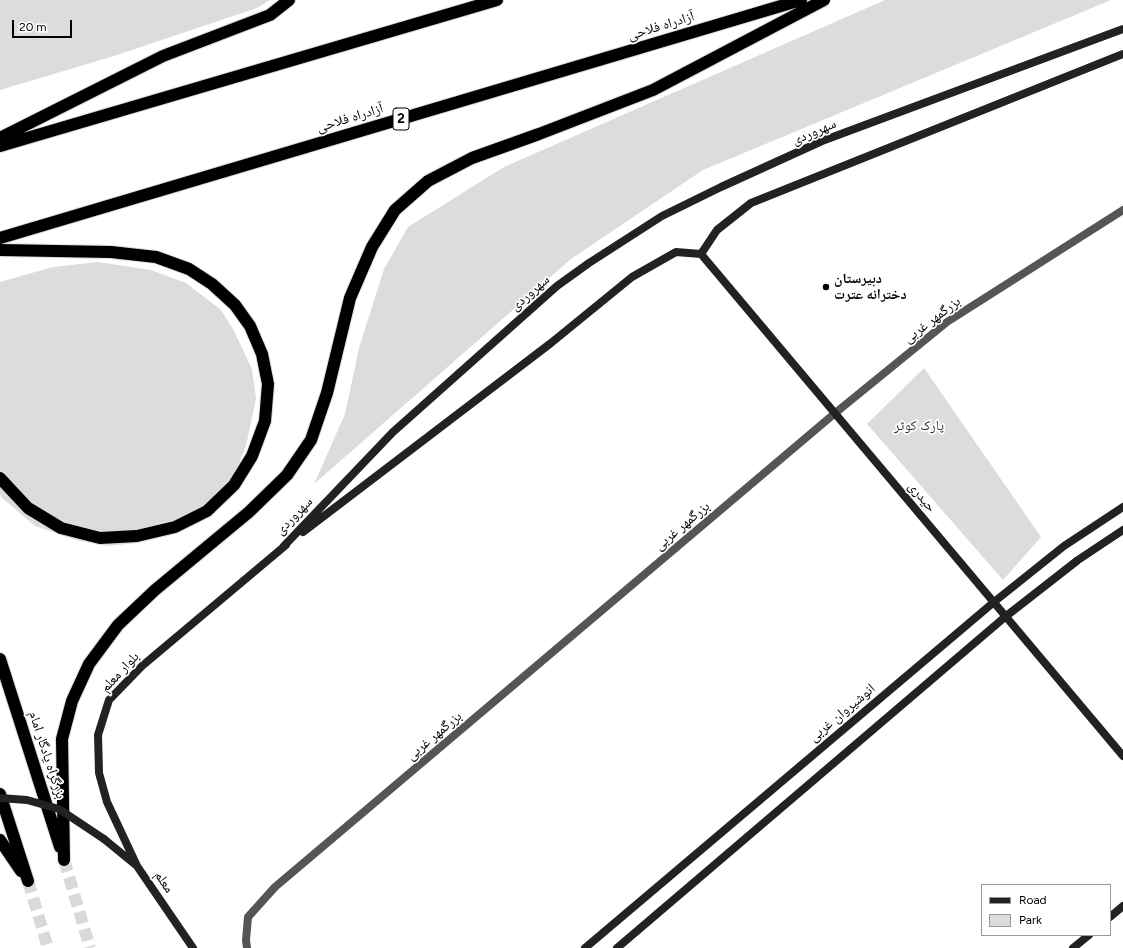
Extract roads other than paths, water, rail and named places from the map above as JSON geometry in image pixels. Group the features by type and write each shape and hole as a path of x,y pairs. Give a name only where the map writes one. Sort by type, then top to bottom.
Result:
{"highway":[{"path":"0,138 163,56 270,15 290,0"},
{"path":"0,146 497,0"},
{"name":"آزادراه فلاحی","path":"0,238 801,0"},
{"name":"بزرگراه یادگار امام","path":"0,659 64,860 62,739 72,701 89,664 118,625 155,590 249,512 287,475 311,440 327,393 350,298 372,247 395,210 428,181 472,158 654,90 824,0"},
{"path":"0,250 111,252 156,257 189,269 212,284 235,305 250,326 262,354 268,384 265,420 252,456 234,484 207,511 176,528 137,536 100,538 61,528 28,508 0,478"},
{"path":"0,794 28,881 0,840"}],"main road":[{"name":"سهروردی","path":"283,547 393,432 556,286 662,216 721,187 822,141 1123,29"},
{"path":"700,254 717,230 751,203 1123,54"},
{"name":"سهروردی","path":"283,547 544,348 632,276 676,252 700,254"},
{"name":"حیدری","path":"700,254 1123,756"},
{"name":"انوشیروان غربی","path":"585,948 994,602 1064,546 1123,507"},
{"path":"617,948 1005,617 1078,560 1123,530"},
{"name":"بلوار معلم","path":"137,866 107,802 99,773 98,735 109,700 142,666 283,547"},
{"name":"معلم","path":"0,798 27,800 59,809 104,839 137,866 193,948"},
{"path":"1111,916 1123,906"},
{"path":"1073,948 1088,936"}],"street":[{"name":"بزرگمهر غربی","path":"247,948 246,940 248,917 275,887 834,414 947,322 1123,210"}],"tunnel":[{"path":"64,860 90,948"},
{"path":"28,881 48,948"}],"place":[{"name":"دبیرستان دخترانه عترت","path":"826,287"}],"park label":[{"name":"پارک کوثر","path":"919,426"}]}
